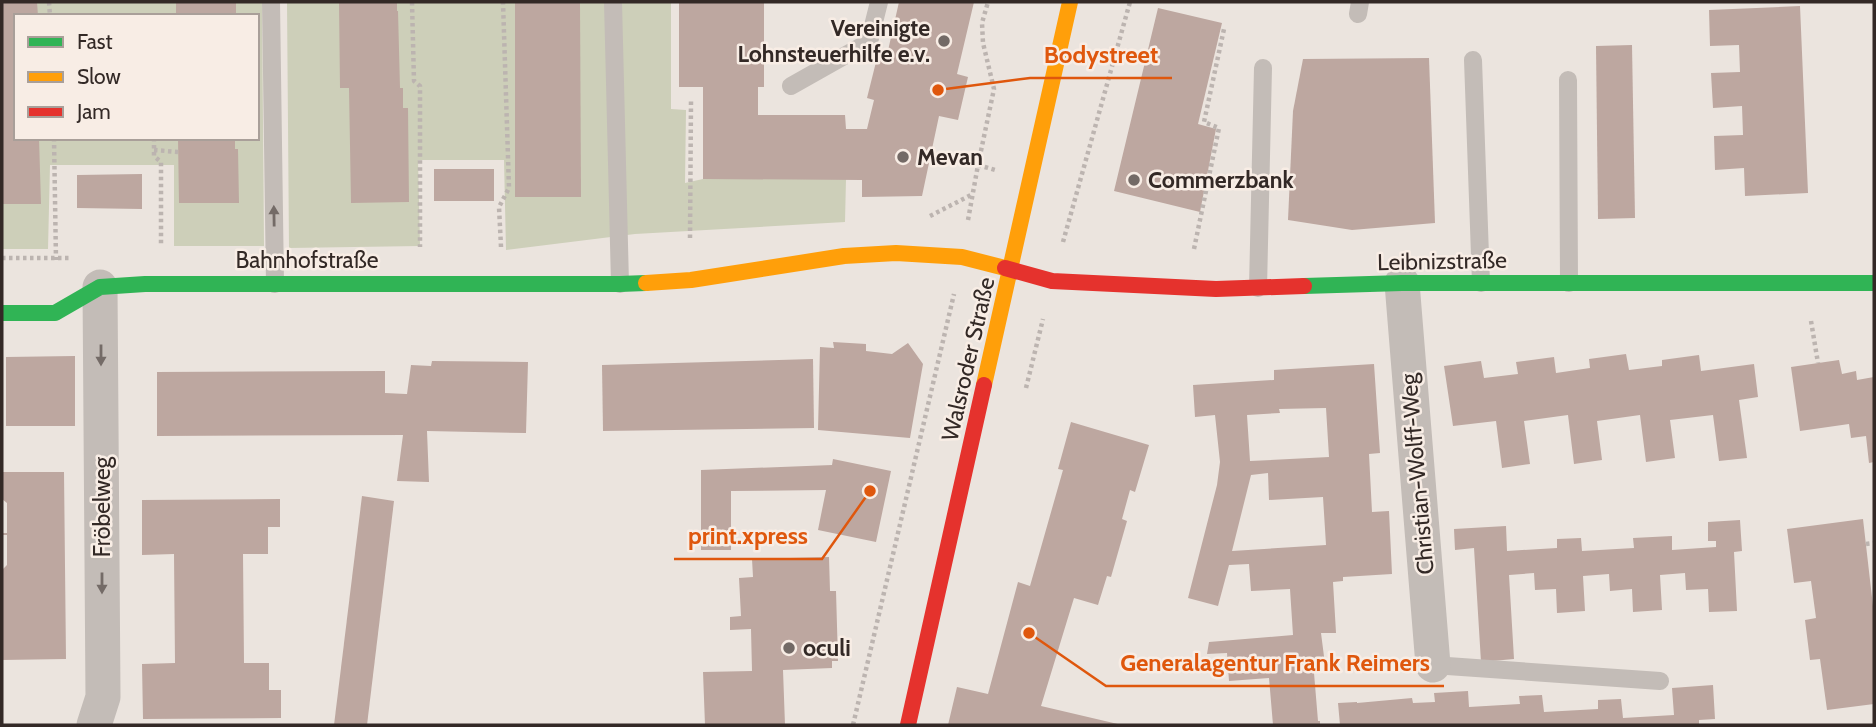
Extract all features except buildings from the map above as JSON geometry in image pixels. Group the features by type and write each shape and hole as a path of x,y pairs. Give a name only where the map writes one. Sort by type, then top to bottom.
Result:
{"street":[{"name":"Walsroder Straße","path":"908,725 1070,2"},
{"name":"Bahnhofstraße","path":"55,313 100,287 145,284 620,284 691,280 844,256 896,253 962,257 1011,270"},
{"name":"Leibnizstraße","path":"1011,270 1052,281 1185,288 1402,283 1874,284"},
{"name":"Christian-Wolff-Weg","path":"1402,283 1433,666"},
{"name":"Fröbelweg","path":"94,725 103,696 100,287"},
{"path":"2,313 55,313"}],"lane":[{"path":"271,2 275,284"},
{"path":"613,2 620,284"},
{"path":"791,86 869,43 879,2"},
{"path":"1473,60 1481,283"},
{"path":"1258,288 1263,68"},
{"path":"1568,80 1569,283"},
{"path":"1433,666 1660,681"}],"path":[{"path":"412,2 414,81 420,86 420,256"},
{"path":"501,256 499,207 509,188 503,2"},
{"path":"853,725 962,257 994,89 982,23 988,2"},
{"path":"1025,394 1052,281 1130,2"},
{"path":"1185,288 1219,128 1204,122 1224,29"},
{"path":"690,238 691,100"},
{"path":"54,140 55,313"},
{"path":"154,140 154,156 161,162 161,258"},
{"path":"154,150 178,152"},
{"path":"1866,544 1874,543"}],"green space":[{"path":"2,2 262,2 264,246 174,246 174,165 50,165 48,249 2,249"},
{"path":"287,2 671,3 671,109 686,110 685,183 703,179 846,179 845,222 635,234 506,250 504,160 418,160 420,246 289,248"}],"traffic: fast":[{"path":"2,313 55,313 100,287 145,284 646,283"},
{"path":"1304,286 1402,283 1874,283"}],"traffic: slow":[{"path":"984,385 1070,2"},
{"path":"646,283 691,280 844,256 896,253 962,257 1005,268"}],"traffic: jam":[{"path":"1005,268 1052,281 1216,289 1304,286"},
{"path":"908,725 984,385"}],"place":[{"name":"Vereinigte Lohnsteuerhilfe e.v.","path":"944,41"},
{"name":"Bodystreet","path":"938,90"},
{"name":"Mevan","path":"903,157"},
{"name":"Commerzbank","path":"1134,180"},
{"name":"print.xpress","path":"870,491"},
{"name":"Generalagentur Frank Reimers","path":"1029,633"},
{"name":"oculi","path":"789,648"}]}
